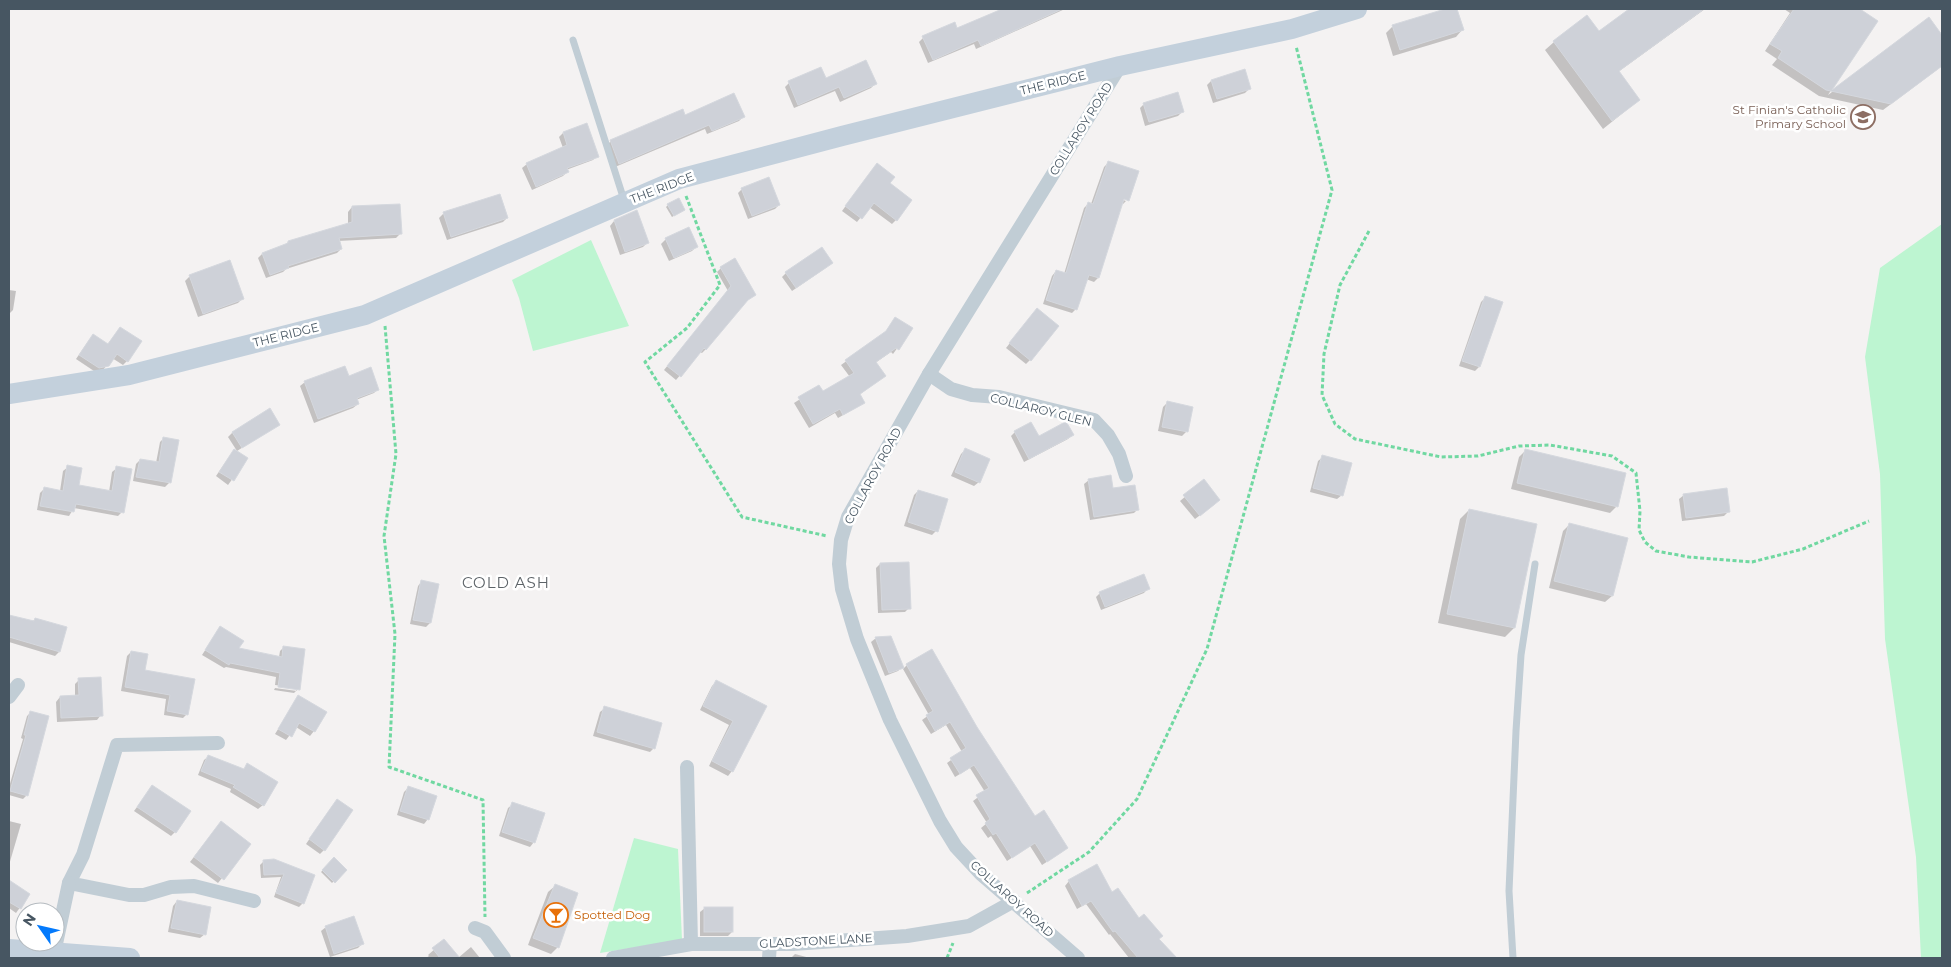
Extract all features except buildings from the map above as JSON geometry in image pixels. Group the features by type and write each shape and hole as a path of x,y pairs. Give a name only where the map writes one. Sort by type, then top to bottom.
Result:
{"street":[{"name":"THE RIDGE","path":"9,394 129,375 365,315 679,179 1120,66 1292,29 1357,9"},
{"name":"COLLAROY ROAD","path":"1078,958 981,874 956,847 940,821 890,720 857,639 842,589 839,564 841,540 848,517 929,374 1120,66"},
{"name":"COLLAROY GLEN","path":"929,374 951,390 972,395 999,397 1094,420 1108,435 1119,454 1126,476"},
{"path":"9,697 18,685"},
{"path":"54,953 69,883 83,855 117,745 218,744"},
{"path":"687,767 691,944"},
{"path":"69,883 129,895 144,895 171,887 194,886 254,901"},
{"name":"GLADSTONE LANE","path":"613,958 691,944 792,944 907,936 969,926 1014,901"},
{"path":"480,930 504,958"},
{"path":"769,958 770,944"},
{"path":"9,949 130,958"}],"lane":[{"path":"573,40 625,203"},
{"path":"1514,958 1509,891 1516,731 1521,654 1535,564"}],"path":[{"path":"1014,901 1089,852 1137,799 1207,649 1332,190 1292,29"},
{"path":"679,179 720,286 687,328 645,362 742,517 841,540"},
{"path":"1369,231 1340,285 1324,354 1322,394 1335,424 1355,439 1440,457 1478,456 1519,446 1550,445 1612,456 1636,473 1640,510 1639,530 1645,542 1656,551 1689,557 1752,562 1803,549 1869,521"},
{"path":"384,308 396,454 384,536 395,634 389,768 483,800 480,930"}],"green space":[{"path":"1942,224 1942,958 1921,958 1916,857 1885,639 1880,474 1865,357 1880,268"},
{"path":"591,240 629,326 533,351 519,298 512,280"},
{"path":"634,838 678,849 682,940 600,953"}],"place":[{"name":"St Finian's Catholic Primary School","path":"1863,117"},
{"name":"Spotted Dog","path":"556,915"}],"district":[{"name":"COLD ASH","path":"506,583"}]}
